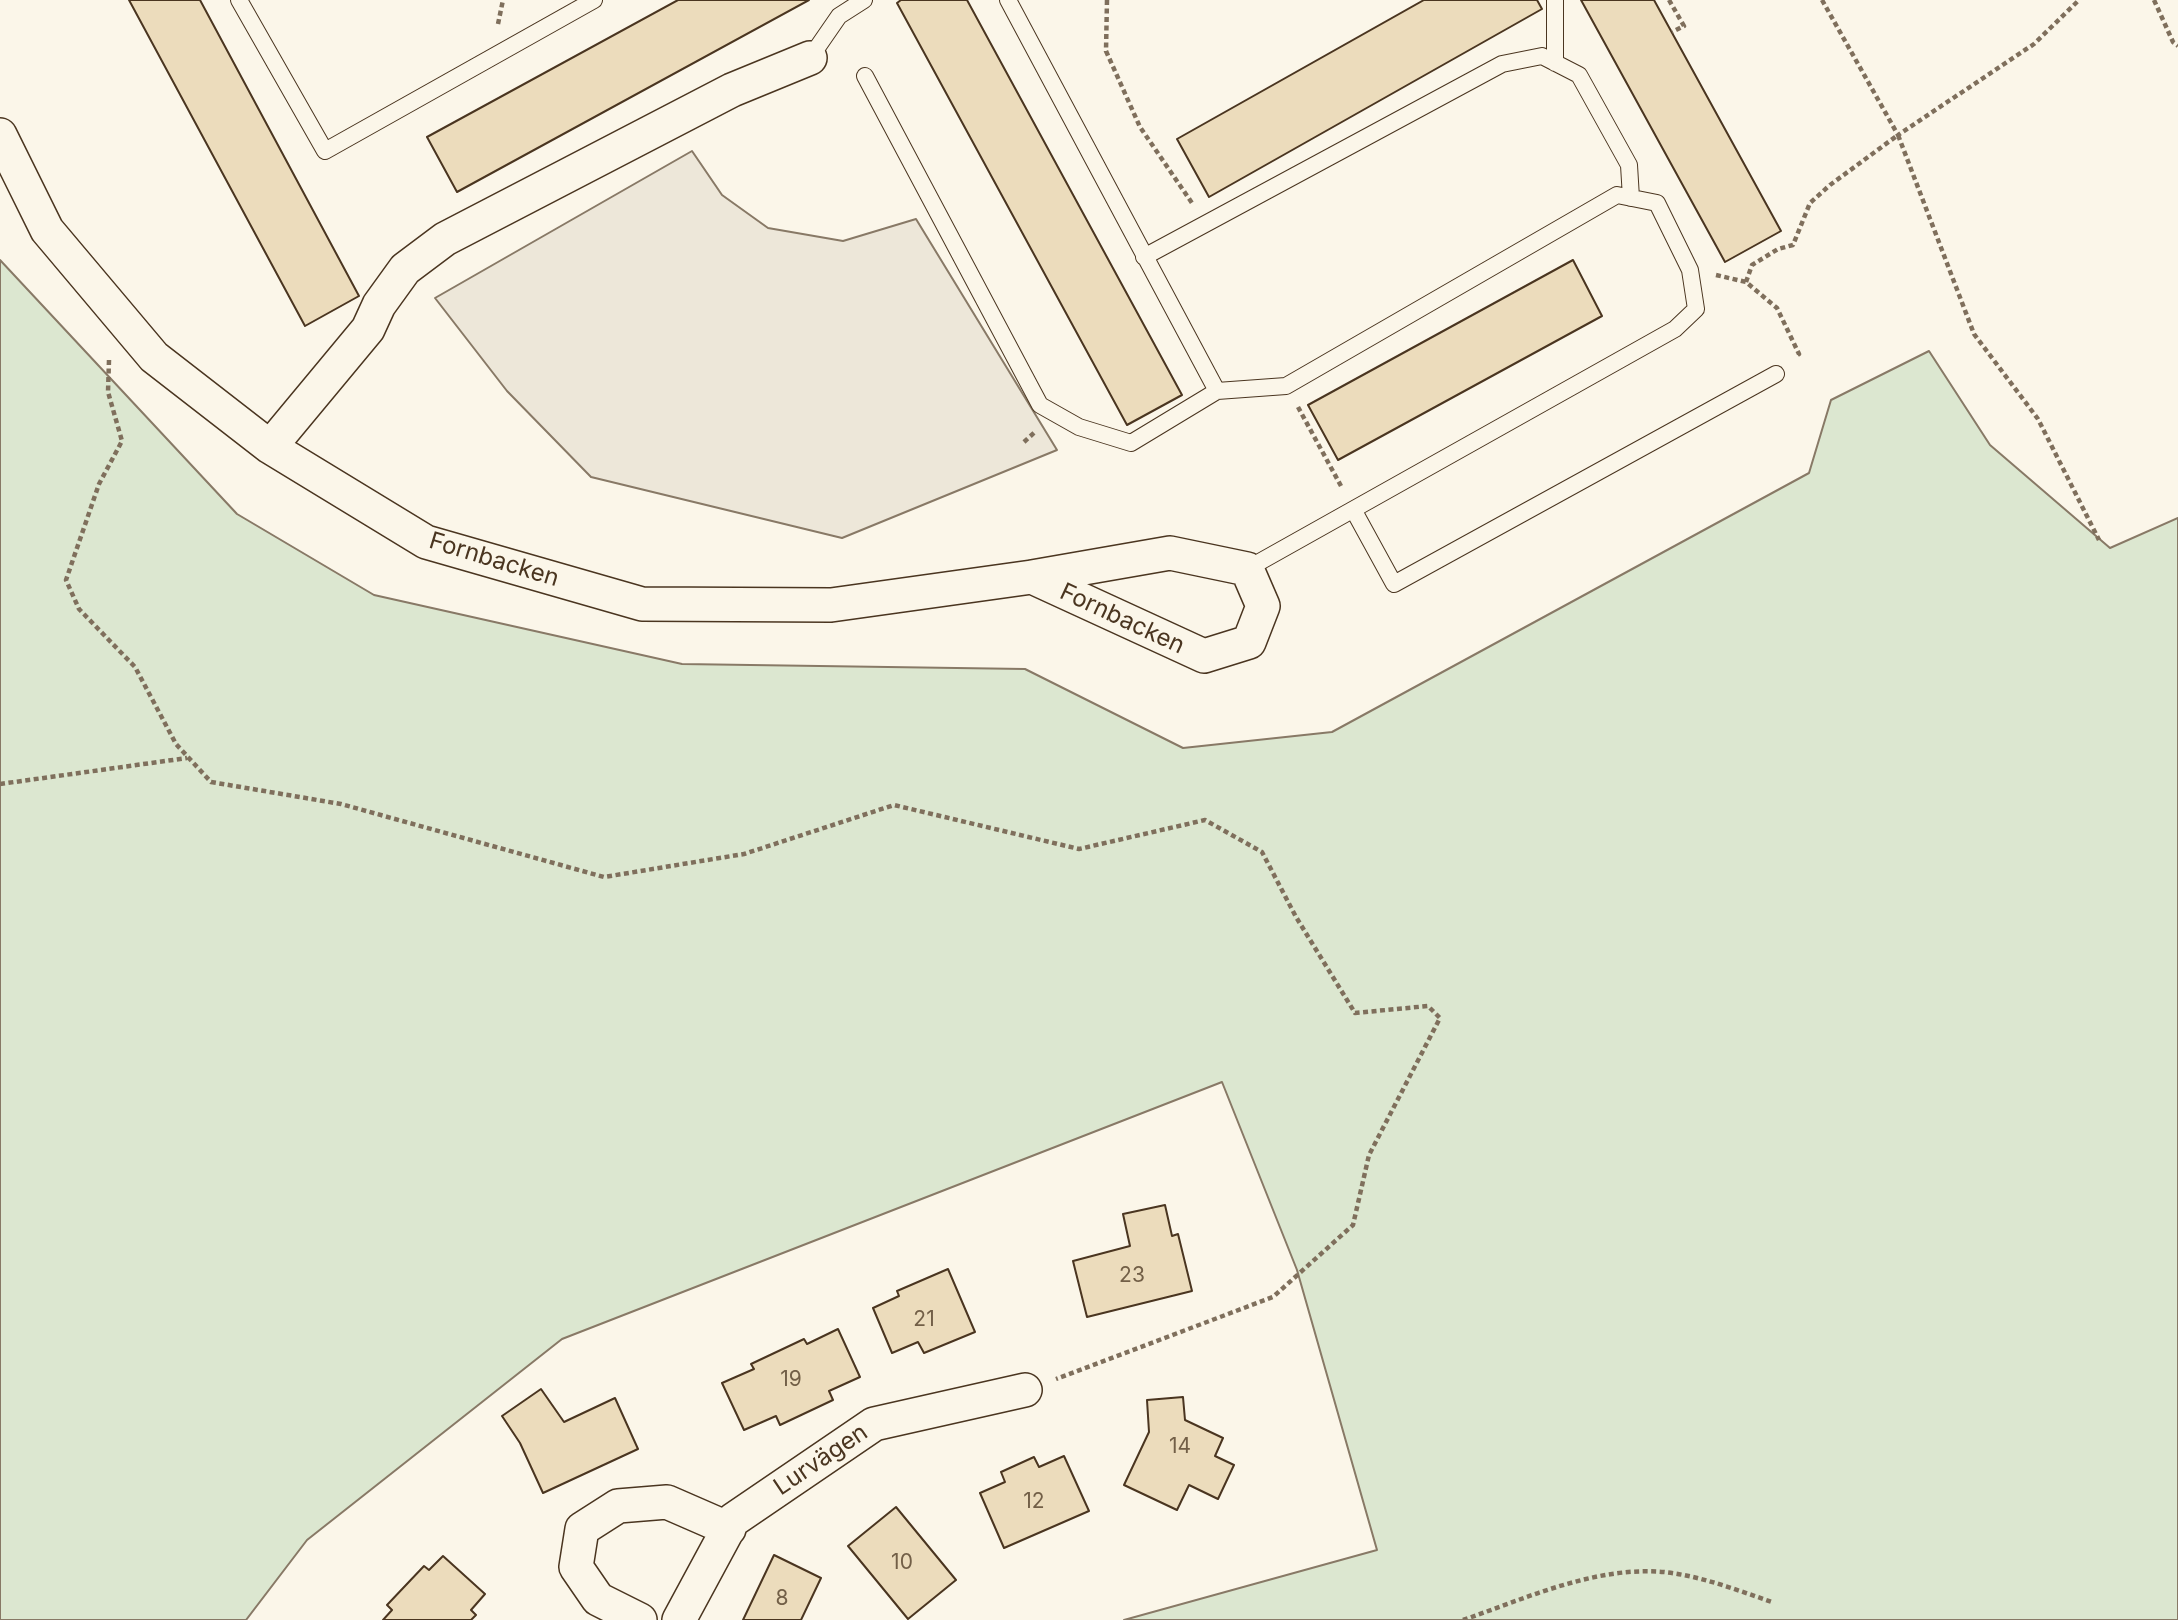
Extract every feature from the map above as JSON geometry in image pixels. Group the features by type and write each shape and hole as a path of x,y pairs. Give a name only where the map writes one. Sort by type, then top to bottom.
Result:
{"street":[{"path":"270,447 368,329 379,305 405,269 445,239 732,90 810,58"},
{"name":"Fornbacken","path":"0,135 47,230 155,357 270,447 426,542 642,604 831,605 1032,578 1170,553 1247,569 1263,606 1249,642 1204,656 1032,578"},
{"name":"Lurvägen","path":"679,1620 733,1520 874,1424 1025,1390"},
{"path":"640,1620 598,1599 576,1567 582,1529 618,1506 667,1502 729,1530"}],"lane":[{"path":"239,0 325,151 594,0"},
{"path":"810,58 839,16 864,0"},
{"path":"1008,0 1217,391"},
{"path":"1555,0 1555,63"},
{"path":"1144,257 1502,64 1542,56 1579,75 1629,165 1631,198"},
{"path":"865,76 1040,405 1079,427 1131,443 1217,391 1286,386 1617,195 1657,203 1690,270 1696,309 1675,329 1247,569"},
{"path":"1354,511 1394,584 1776,373"}],"path":[{"path":"1107,0 1106,51 1111,63 1140,127 1206,223"},
{"path":"1669,0 1684,26 1672,32"},
{"path":"1822,0 1898,135 1974,334 2038,418 2099,540"},
{"path":"1746,282 1752,265 1778,249 1793,245 1810,204 1830,185 1898,135 2034,44 2079,0"},
{"path":"2154,0 2173,42 2178,46"},
{"path":"1690,270 1746,282 1777,308 1799,354 1776,373"},
{"path":"111,306 108,392 122,440 99,484 66,580 79,609 135,667 176,744 211,782 341,804 604,877 744,854 894,805 1079,849 1205,820 1262,852 1296,917 1355,1013 1428,1006 1440,1018 1369,1155 1353,1224 1273,1297 1025,1390"},
{"path":"1286,386 1354,511"},
{"path":"0,784 188,758"},
{"path":"1463,1620 1565,1585 1614,1573 1664,1573 1718,1584 1772,1602"}],"green space":[{"path":"0,260 237,514 374,595 682,664 1025,669 1183,748 1332,732 1809,473 1831,400 1929,351 1990,445 2110,548 2178,518 2178,1620 1124,1620 1377,1550 1297,1270 1222,1082 562,1339 307,1540 246,1620 0,1620"}],"shaded area":[{"path":"692,151 722,195 768,228 843,241 916,219 1057,450 842,538 591,477 507,391 435,298"}],"building":[{"path":"129,0 200,0 359,296 305,326"},
{"path":"678,0 809,0 457,192 427,137"},
{"path":"901,0 967,0 1182,395 1127,425 897,3"},
{"path":"1424,0 1537,0 1542,9 1209,197 1177,139"},
{"path":"1581,0 1654,0 1781,231 1725,262"},
{"path":"1573,260 1602,316 1338,460 1308,405"},
{"path":"1165,1205 1172,1236 1178,1234 1192,1291 1087,1317 1073,1261 1130,1246 1123,1214"},
{"path":"948,1269 975,1332 924,1353 918,1342 892,1353 873,1308 899,1296 897,1291"},
{"path":"838,1329 860,1377 829,1391 833,1400 780,1425 776,1416 744,1430 722,1383 754,1369 751,1364 804,1339 807,1344"},
{"path":"541,1389 564,1422 615,1398 638,1449 543,1493 520,1443 502,1416"},
{"path":"1183,1397 1185,1420 1223,1438 1215,1456 1234,1465 1218,1499 1189,1485 1177,1510 1124,1485 1149,1432 1147,1400"},
{"path":"1064,1456 1089,1511 1004,1548 980,1493 1005,1482 1001,1472 1034,1457 1039,1467"},
{"path":"896,1507 956,1580 908,1619 848,1546"},
{"path":"774,1555 821,1578 801,1620 743,1620"},
{"path":"443,1556 485,1594 471,1610 476,1615 471,1620 383,1620 392,1610 387,1605 424,1566 429,1570"}]}
